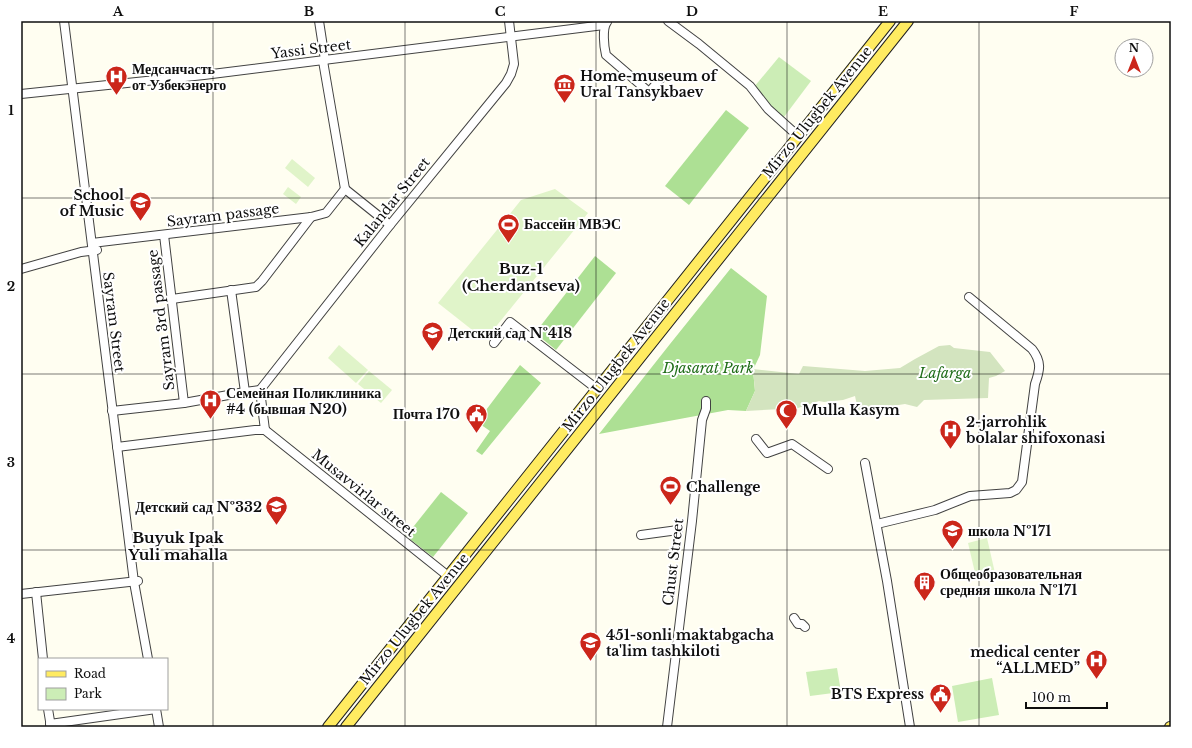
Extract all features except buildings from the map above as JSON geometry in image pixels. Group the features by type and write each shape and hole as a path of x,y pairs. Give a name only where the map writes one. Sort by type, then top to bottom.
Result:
{"main road":[{"name":"Mirzo Ulugbek Avenue","path":"328,727 890,21"},
{"name":"Mirzo Ulugbek Avenue","path":"346,727 908,21"},
{"path":"807,124 818,133"},
{"path":"474,544 484,553"}],"street":[{"name":"Sayram Street","path":"64,21 75,89"},
{"name":"Sayram Street","path":"69,21 75,89 94,247 136,582 148,658"},
{"path":"319,21 345,189 390,225"},
{"name":"Kalandar Street","path":"260,390 390,225 506,83 514,64 509,21"},
{"path":"668,21 699,44 750,86 768,109 798,136"},
{"name":"Yassi Street","path":"21,94 146,82 606,23"},
{"path":"606,23 605,51 606,55 610,59 649,92 662,77"},
{"name":"Sayram passage","path":"21,269 94,247 164,235 311,217 326,213 345,189"},
{"path":"172,299 253,287 260,283 311,217"},
{"name":"Sayram 3rd passage","path":"164,235 184,403"},
{"path":"231,290 245,392"},
{"path":"877,524 935,510 970,496 1010,493 1016,490 1022,482 1035,384 1040,370 1036,354 1032,349 969,297"},
{"path":"494,343 510,322 597,389"},
{"path":"115,411 184,403 260,390 265,430 119,447"},
{"name":"Chust Street","path":"667,727 692,520 702,420 706,409 706,401"},
{"name":"Musavvirlar street","path":"265,430 448,576"},
{"path":"756,439 767,453 792,444 828,469"},
{"path":"866,463 910,727"},
{"path":"641,535 678,530"},
{"path":"21,594 136,582"},
{"path":"36,592 43,658"},
{"path":"794,618 798,624 802,624 805,628"},
{"path":"48,710 51,726 150,710"},
{"path":"156,710 159,727"}],"green space":[{"path":"779,57 811,81 784,117 774,109 754,87"},
{"path":"726,110 749,128 689,205 665,186"},
{"path":"292,159 315,178 308,187 285,168"},
{"path":"288,187 301,197 296,204 283,194"},
{"path":"555,189 588,213 485,340 438,303 521,200"},
{"path":"595,256 616,273 556,350 535,333"},
{"name":"Djasarat Park","path":"731,268 767,296 760,355 753,370 755,391 746,411 728,410 599,434 670,344"},
{"path":"339,345 368,370 356,383 328,358"},
{"name":"Lafarga","path":"950,345 954,348 990,352 1005,371 989,378 988,398 924,400 917,407 905,404 879,408 878,406 858,410 855,396 843,400 824,402 819,401 795,409 785,415 782,409 746,411 755,391 753,369 799,374 803,366 865,371 900,368 939,346"},
{"path":"520,365 541,383 482,455 476,451 490,431 477,422"},
{"path":"369,371 392,390 381,403 358,384"},
{"path":"441,492 468,513 433,557 406,536"},
{"path":"987,538 995,573 976,577 968,543"},
{"path":"837,668 841,692 810,696 806,672"},
{"path":"992,678 999,715 958,722 952,686"}],"place":[{"name":"Медсанчасть от Узбекэнерго","path":"116,96"},
{"name":"Home-museum of Ural Tansykbaev","path":"564,104"},
{"name":"School of Music","path":"140,222"},
{"name":"Бассейн МВЭС","path":"508,244"},
{"name":"Детский сад №418","path":"433,352"},
{"name":"Семейная Поликлиника #4 (бывшая N20)","path":"210,420"},
{"name":"Mulla Kasym","path":"786,430"},
{"name":"Почта 170","path":"476,434"},
{"name":"2-jarrohlik bolalar shifoxonasi","path":"951,450"},
{"name":"Challenge","path":"670,506"},
{"name":"Детский сад №332","path":"277,526"},
{"name":"школа №171","path":"952,550"},
{"name":"Общеобразовательная средняя школа №171","path":"925,602"},
{"name":"451-sonli maktabgacha ta'lim tashkiloti","path":"590,662"},
{"name":"medical center “ALLMED”","path":"1096,680"},
{"name":"BTS Express","path":"940,714"}],"district":[{"name":"Buz-1 (Cherdantseva)","path":"521,278"},
{"name":"Buyuk Ipak Yuli mahalla","path":"178,546"}]}
